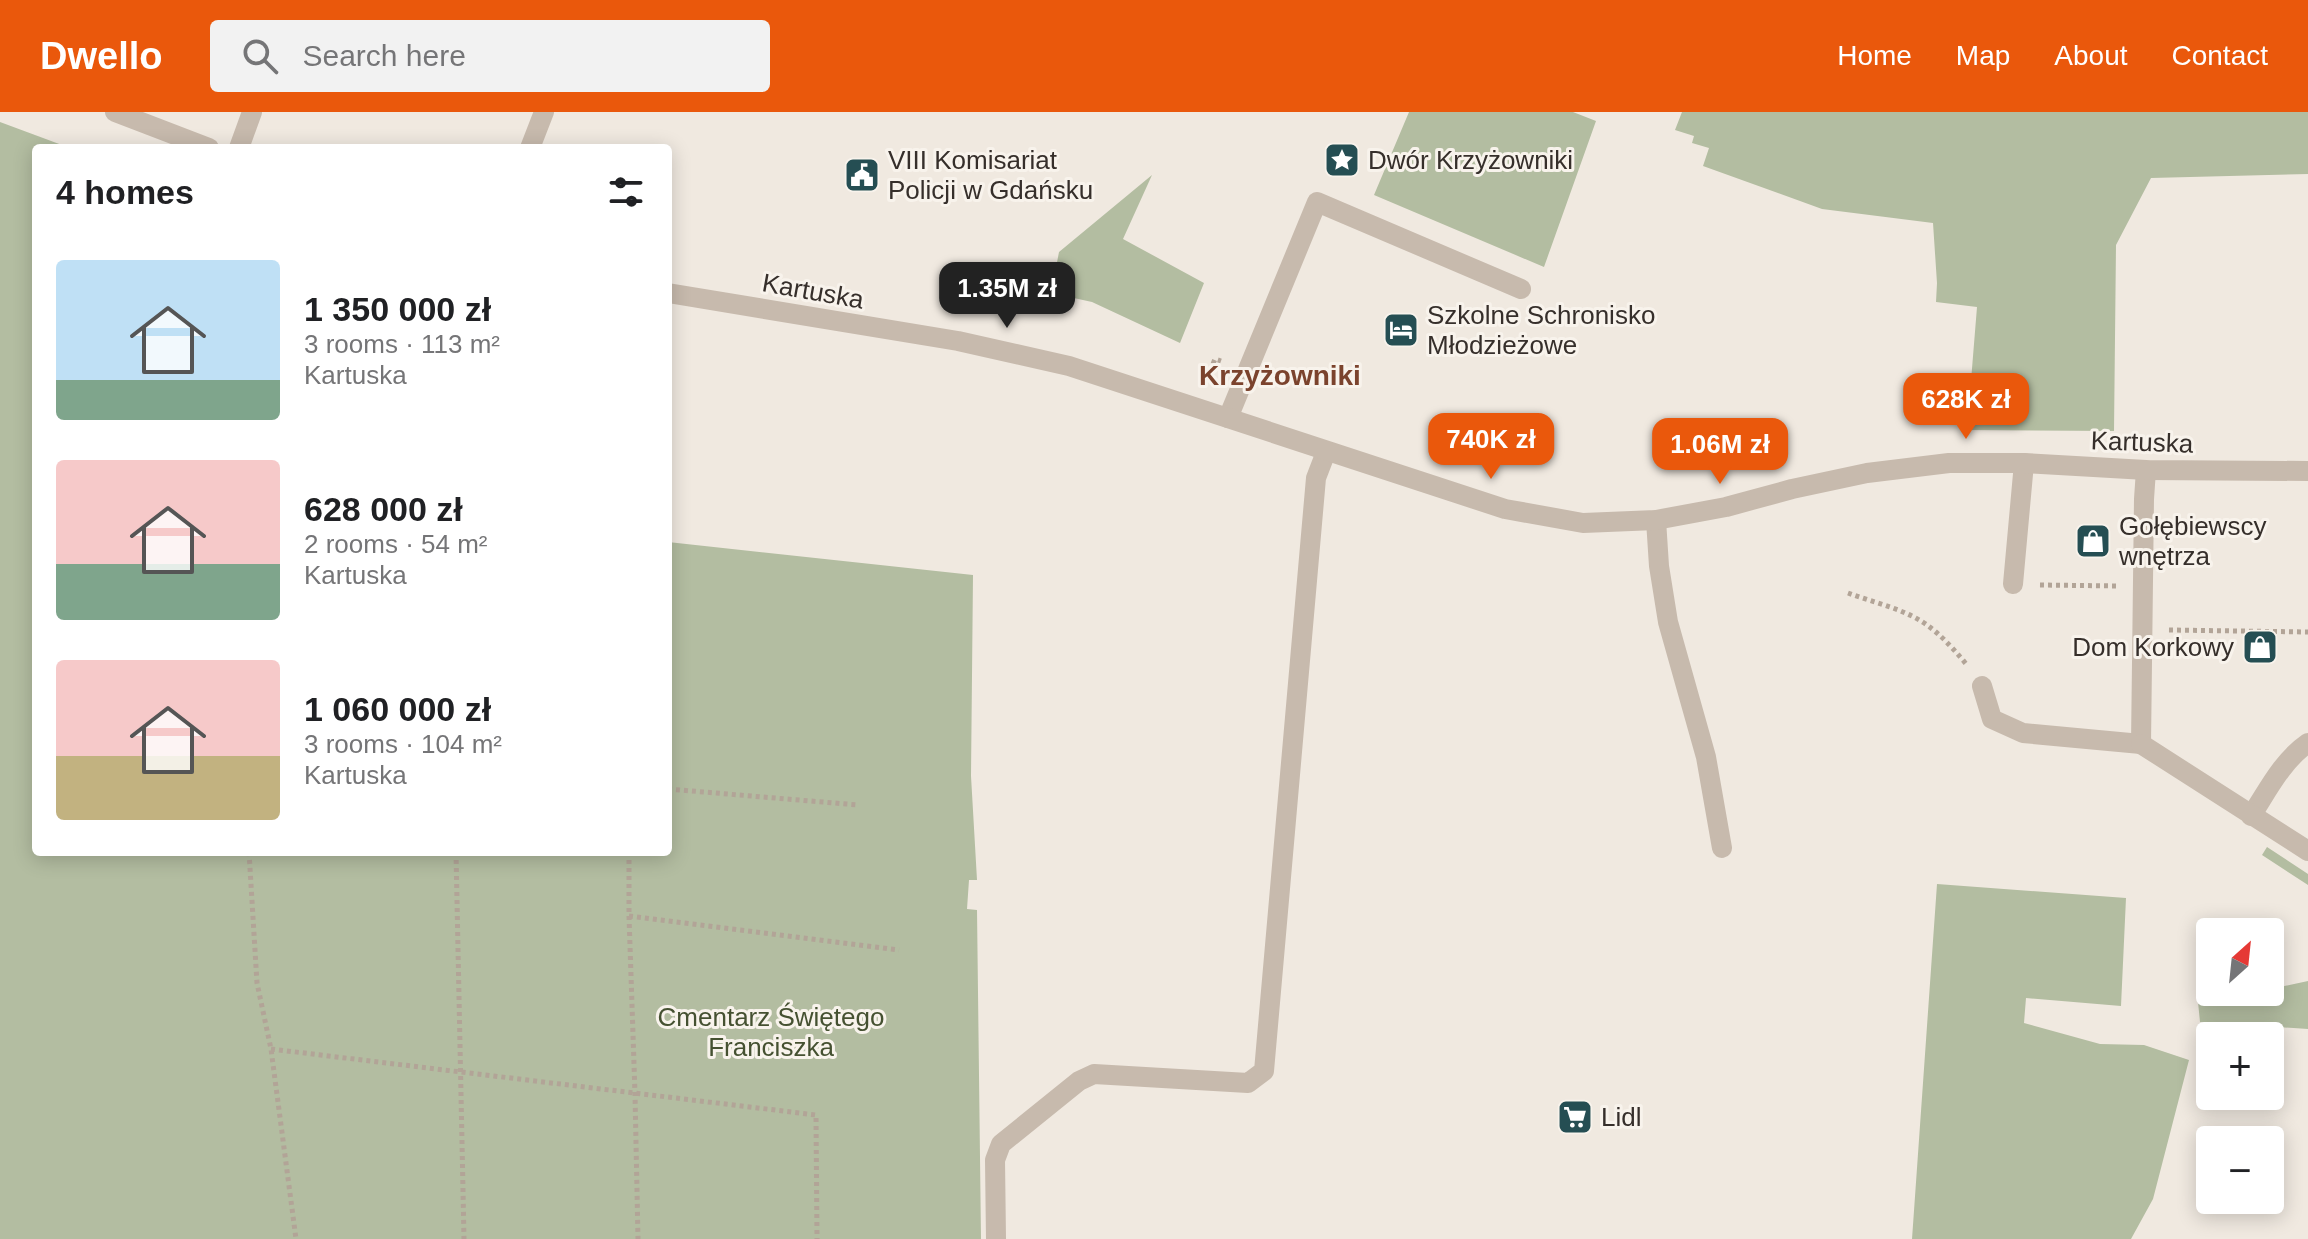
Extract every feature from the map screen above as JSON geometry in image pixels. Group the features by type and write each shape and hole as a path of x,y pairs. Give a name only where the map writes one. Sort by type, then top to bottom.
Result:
{"street":[{"path":"115,112 199,144"},
{"path":"240,144 252,112"},
{"path":"532,144 544,112"},
{"path":"1228,418 1317,202 1521,289"},
{"name":"Kartuska","path":"672,294 986,347 1069,366 1505,509 1583,523 1656,520 1726,507 1867,473 1949,463 2024,463 2146,470 2308,471"},
{"path":"996,1239 995,1160 1001,1144 1079,1081 1094,1074 1248,1083 1264,1071 1316,478 1326,452"},
{"path":"2013,584 2024,463"},
{"path":"2141,744 2146,470"},
{"path":"1656,520 1668,622 1706,757 1722,848"},
{"path":"1982,686 1992,719 2023,733 2141,744 2308,851"},
{"path":"2251,816 2285,764 2308,743"}],"path":[{"path":"2013,584 2143,578"},
{"path":"1848,593 1929,626 1952,647 1982,686"},
{"path":"2157,630 2308,632"},
{"path":"672,789 858,805"},
{"path":"249,856 257,983 271,1049 296,1239"},
{"path":"456,856 464,1239"},
{"path":"629,856 638,1239"},
{"path":"629,916 899,950"},
{"path":"271,1049 816,1115 817,1239"}],"green space":[{"path":"1409,112 1573,112 1596,121 1544,267 1374,195"},
{"path":"1682,112 2308,112 2308,174 2151,178 2116,245 2114,431 1967,430 1977,307 1936,302 1933,223 1822,209 1703,166 1709,148 1692,143 1694,136 1675,130"},
{"name":"Cmentarz Świętego Franciszka","path":"0,122 59,144 32,144 32,856 672,856 672,542 973,575 971,776 977,880 969,880 967,909 977,910 981,1239 0,1239"},
{"path":"1152,175 1123,239 1204,283 1180,343 1092,302 1051,293 1059,252"},
{"path":"2267,847 2308,874 2308,885 2262,855"},
{"path":"1937,884 2126,898 2121,1006 2026,998 2024,1023 2100,1044 2144,1045 2189,1060 2153,1199 2131,1239 1912,1239"},
{"path":"2308,981 2308,1029 2284,1027 2284,1022 2200,1022 2198,1006 2284,1006 2284,986"}],"place":[{"name":"Dwór Krzyżowniki","path":"1342,160"},
{"name":"VIII Komisariat Policji w Gdańsku","path":"862,175"},
{"name":"Szkolne Schronisko Młodzieżowe","path":"1401,330"},
{"name":"Gołębiewscy wnętrza","path":"2093,541"},
{"name":"Dom Korkowy","path":"2260,647"},
{"name":"Lidl","path":"1575,1117"}],"district":[{"name":"Krzyżowniki","path":"1280,375"}]}
